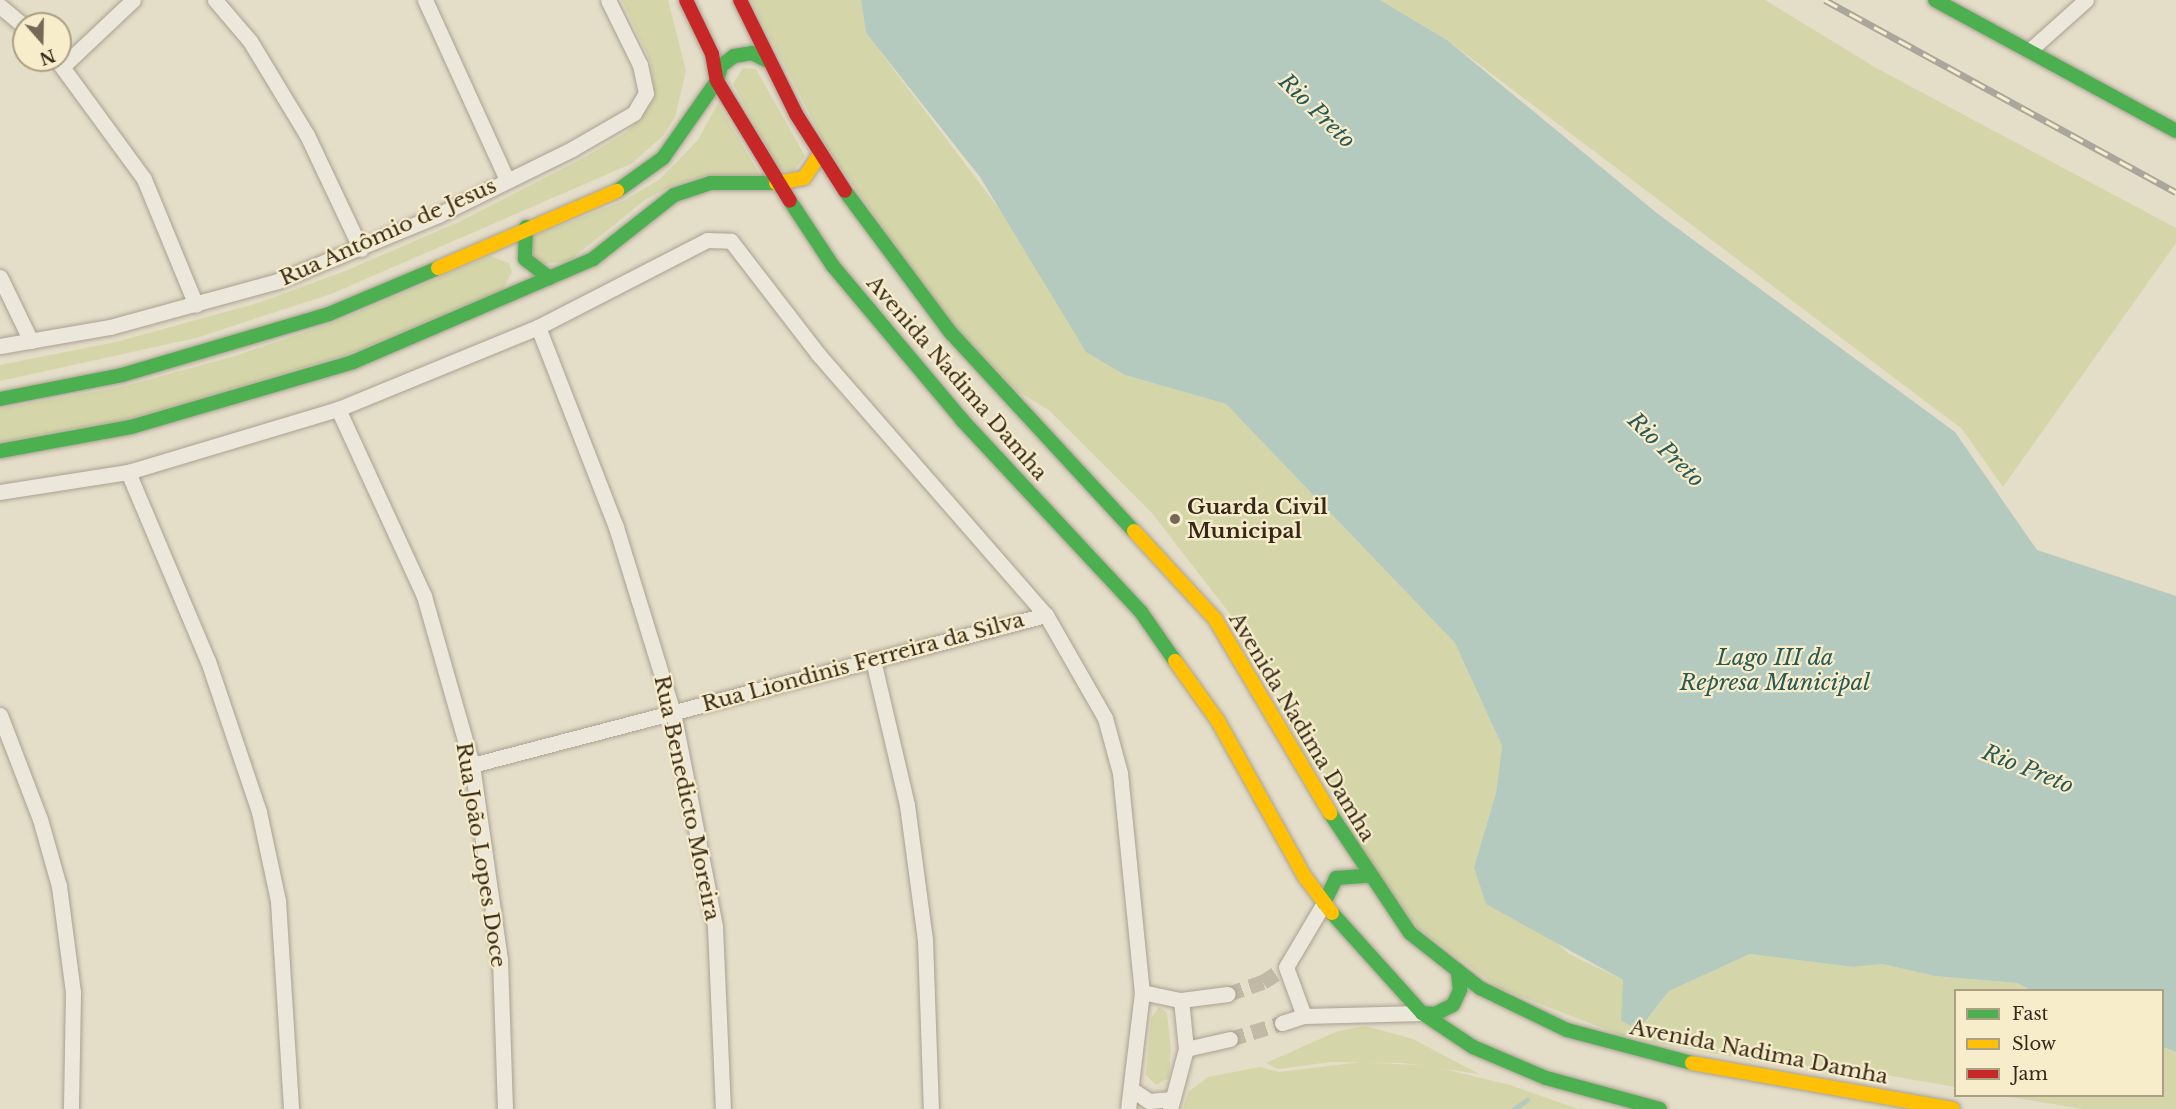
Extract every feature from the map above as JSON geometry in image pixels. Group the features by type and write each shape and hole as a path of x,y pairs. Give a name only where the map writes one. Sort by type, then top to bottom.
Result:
{"main road":[{"name":"Avenida Nadima Damha","path":"686,0 712,54 717,81 776,183 833,267 907,358 1141,612 1212,711 1265,812 1324,903 1422,1013 1513,1065 1660,1109"},
{"name":"Avenida Nadima Damha","path":"740,0 766,60 820,154 875,237 951,333 1215,619 1367,876 1410,933 1458,973 1519,1010 1617,1046 1953,1109"},
{"path":"1935,0 2176,131"},
{"path":"0,399 225,348 329,314 492,243 646,174 681,136 717,81 721,66 734,56 752,53 766,60"},
{"path":"0,451 131,427 245,398 352,362 549,278 618,242 674,195 711,183 776,183 804,178 820,154"},
{"path":"526,227 525,259 549,278"},
{"path":"492,243 507,251 517,265 514,294"},
{"path":"1324,903 1336,878 1351,873 1367,876"},
{"path":"1422,1013 1435,1014 1453,1005 1460,990 1458,973"}],"street":[{"path":"72,53 133,0"},
{"path":"215,0 250,41 307,135 361,249"},
{"path":"425,0 507,180"},
{"name":"Rua Antômio de Jesus","path":"0,346 196,305 361,249 507,180 634,113 646,93 640,65 608,0"},
{"path":"2030,50 2086,0"},
{"path":"0,6 12,16"},
{"path":"67,72 144,179 196,305"},
{"path":"0,492 128,472 338,409 538,327 715,237 740,246 818,354 1046,615 1106,718 1120,773 1142,992 1128,1109"},
{"path":"0,276 31,341"},
{"name":"Rua Benedicto Moreira","path":"538,327 616,527 673,712 715,927 723,1109"},
{"name":"Rua João Lopes Doce","path":"338,409 424,596 472,765 500,959 505,1109"},
{"path":"128,472 208,661 259,812 278,901 291,1109"},
{"name":"Rua Liondinis Ferreira da Silva","path":"472,765 1046,615"},
{"path":"873,660 907,805 925,940 931,1109"},
{"path":"0,716 40,819 59,886 73,992 71,1109"},
{"path":"1304,1016 1286,967 1324,903"},
{"path":"1142,992 1181,1000 1228,993"},
{"path":"1131,1089 1149,1101 1171,1104 1186,1049 1181,1000"},
{"path":"1282,1023 1304,1016 1422,1013"},
{"path":"1186,1049 1230,1039"}],"green space":[{"path":"622,0 668,0 686,71 675,117 663,136 631,164 331,294 196,338 0,381 0,365 116,342 261,302 345,271 459,222 587,156 628,131 654,99 651,63"},
{"path":"751,0 861,0 866,33 1125,375 1226,404 1455,643 1502,746 1496,793 1474,867 1569,954 1623,980 1623,999 1646,1022 1669,991 1750,954 1853,967 1882,964 1935,976 2017,983 2029,989 1954,989 1954,1087 1829,1065 1786,1067 1626,1037 1499,988 1418,928 1352,838 1350,823 1322,771 1307,757 1277,702 1282,691 1253,644 1152,513 1050,411 1017,391 943,313 827,148"},
{"path":"1380,0 1765,0 1878,69 2176,228 2176,243 2003,487 1962,429 1447,40"},
{"path":"743,68 756,69 805,156 793,172 779,170 733,84"},
{"path":"718,103 760,175 710,175 675,184 645,200 569,261 536,265 530,238 625,200 660,179 698,140"},
{"path":"490,256 509,263 512,272 503,289 349,354 129,419 0,442 0,409 125,386 232,357 338,321"},
{"path":"1159,1007 1167,1013 1171,1049 1169,1078 1156,1085 1146,1075 1151,1018"},
{"path":"1365,1026 1413,1039 1479,1074 1404,1063 1331,1062 1278,1069 1266,1063 1338,1031"},
{"path":"2164,1047 2176,1052 2176,1109 2082,1109 2011,1097 2164,1097"},
{"path":"1361,1062 1432,1066 1510,1085 1578,1109 1183,1109 1188,1092 1208,1077 1260,1067 1279,1072"}],"water":[{"name":"Lago III da Represa Municipal","path":"861,0 1380,0 1447,40 1658,214 1955,432 2037,550 2176,596 2176,1052 2164,1047 2164,989 2029,989 2017,983 1935,976 1882,964 1853,967 1750,954 1669,991 1645,1022 1634,1027 1621,1021 1623,980 1486,904 1474,867 1496,793 1502,746 1455,643 1226,404 1125,375 1086,352 980,177 866,33"}],"waterway":[{"path":"1514,1109 1527,1100"}],"tunnel":[{"path":"1228,994 1263,982 1286,967"},
{"path":"1230,1039 1282,1023"}],"railway":[{"path":"1825,0 2176,192"}],"traffic: fast":[{"path":"1935,0 2176,131"},
{"path":"717,81 721,66 734,56 752,53 766,60"},
{"path":"617,191 663,158 717,81"},
{"path":"0,451 131,427 353,362 593,259 674,195 711,183 776,183"},
{"path":"845,191 951,333 1134,531"},
{"path":"790,201 833,266 962,420 1141,612 1175,661"},
{"path":"526,227 525,259 549,278"},
{"path":"0,399 122,375 329,314 438,268"},
{"path":"1330,813 1410,933 1480,988 1567,1030 1692,1063"},
{"path":"1324,903 1336,878 1367,876"},
{"path":"1332,913 1422,1013 1473,1047 1546,1078 1660,1109"},
{"path":"1422,1013 1435,1014 1453,1005 1460,990 1458,973"}],"traffic: slow":[{"path":"776,183 804,178 820,154"},
{"path":"438,268 617,191"},
{"path":"1134,531 1215,619 1330,813"},
{"path":"1175,661 1218,721 1305,877 1332,913"},
{"path":"1692,1063 1953,1109"}],"traffic: jam":[{"path":"686,0 712,54 717,81 790,201"},
{"path":"740,0 796,114 845,191"}],"place":[{"name":"Guarda Civil Municipal","path":"1175,519"}],"water label":[{"name":"Rio Preto","path":"1317,111"},
{"name":"Rio Preto","path":"1666,450"},
{"name":"Rio Preto","path":"2028,769"}]}
